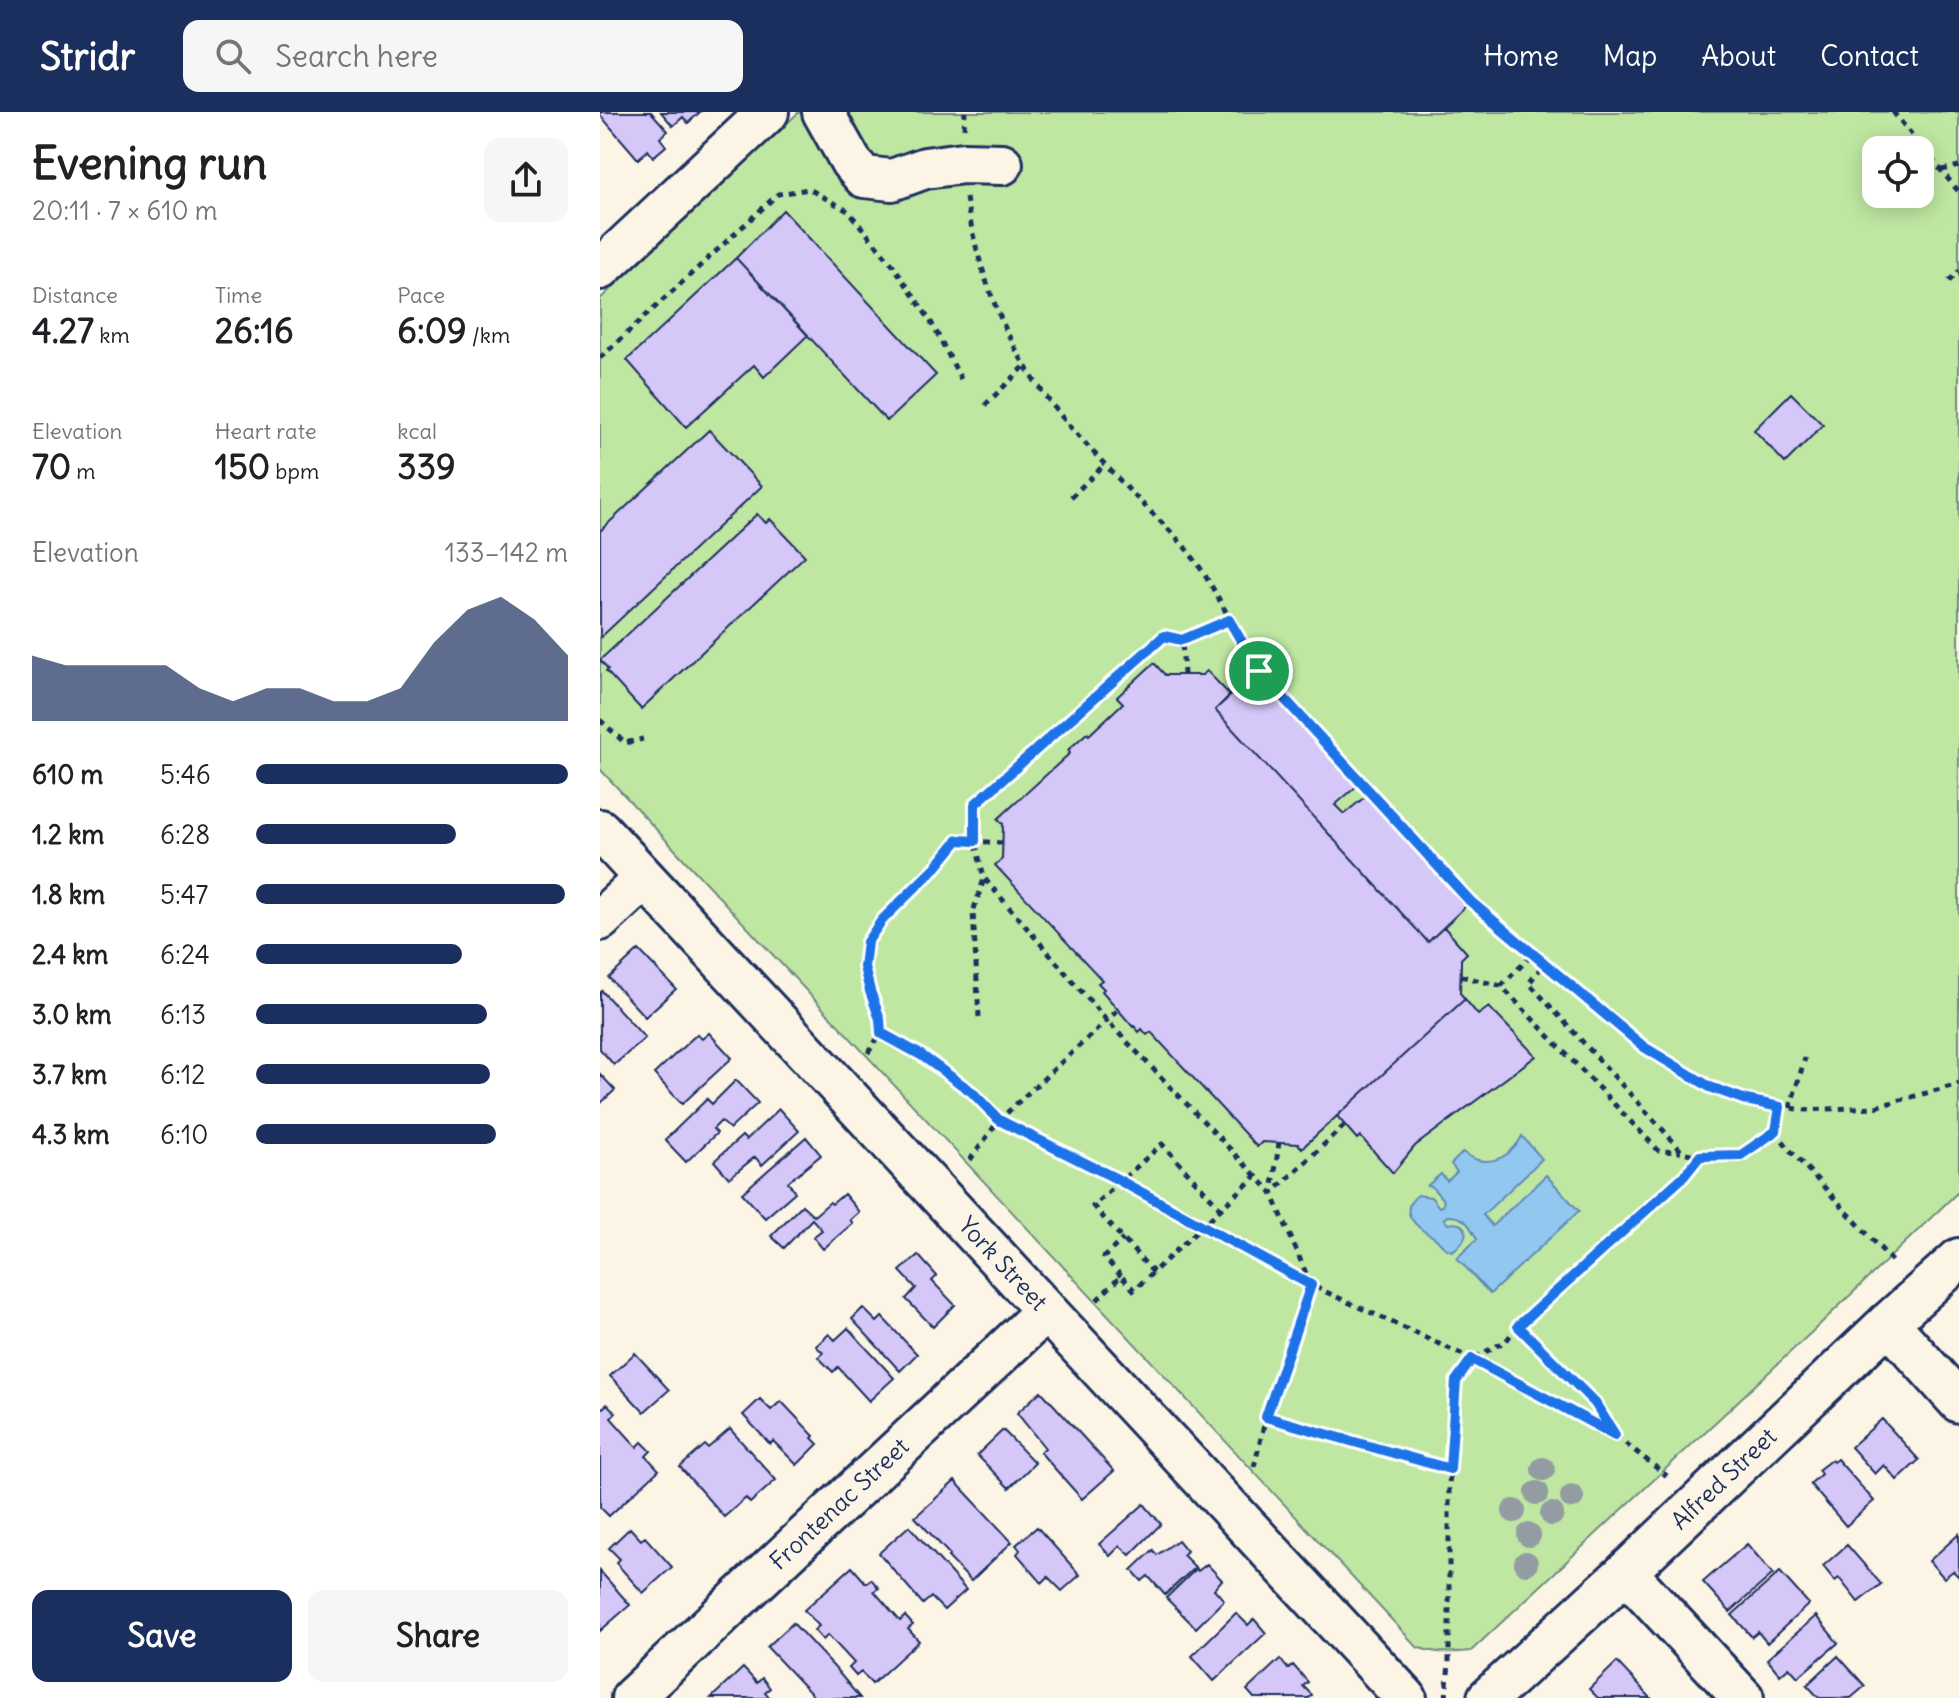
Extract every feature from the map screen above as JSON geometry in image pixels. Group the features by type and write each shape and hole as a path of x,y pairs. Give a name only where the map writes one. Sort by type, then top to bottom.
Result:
{"street":[{"path":"600,269 768,112"},
{"path":"823,112 851,162 864,177 892,180 925,168 963,163 1002,164"},
{"name":"York Street","path":"600,830 1406,1698"},
{"path":"600,920 644,879"},
{"name":"Alfred Street","path":"1488,1698 1959,1259"},
{"name":"Frontenac Street","path":"632,1698 1046,1311"},
{"path":"1888,1323 1959,1402"},
{"path":"1626,1572 1743,1698"}],"path":[{"path":"965,112 963,163 966,199 980,264 1003,324 1044,394 1186,549 1259,671 1470,901 1644,1047 1710,1087 1746,1100 1817,1110 1875,1107 1959,1084"},
{"path":"1893,112 1959,192"},
{"path":"1942,170 1959,166"},
{"path":"600,358 778,194 809,189 848,211 893,265 930,320 961,379"},
{"path":"1949,281 1959,271"},
{"path":"985,405 1026,365"},
{"path":"1071,497 1105,464"},
{"path":"1229,620 1182,640 1164,636 975,804 975,841 984,878 1107,1021 1272,1193 1311,1285 1266,1417 1254,1467"},
{"path":"1182,640 1184,675"},
{"path":"600,720 625,743 643,739"},
{"path":"868,1053 881,1033 880,1019 864,967 867,942 882,920 936,867 958,840 1002,843"},
{"path":"979,1017 973,912 984,878"},
{"path":"1501,986 1533,954"},
{"path":"1544,964 1529,983 1682,1152"},
{"path":"1461,976 1501,986 1659,1151 1700,1156 1741,1155 1776,1131"},
{"path":"970,1160 999,1120 1118,1010"},
{"path":"881,1033 921,1055 972,1092 999,1120 1120,1181 1311,1285 1472,1359 1615,1435 1667,1476"},
{"path":"1790,1108 1805,1058"},
{"path":"1780,1107 1776,1131 1789,1149 1893,1262"},
{"path":"1272,1193 1345,1125"},
{"path":"1272,1193 1279,1143"},
{"path":"1153,1272 1093,1206 1162,1144 1221,1209"},
{"path":"1446,1698 1450,1469 1456,1381 1472,1359 1506,1341 1518,1326 1684,1176 1700,1156"},
{"path":"1123,1239 1104,1257 1134,1290 1256,1176"},
{"path":"1097,1300 1121,1276"},
{"path":"1518,1326 1595,1403 1615,1435"},
{"path":"1266,1417 1450,1469"}],"green space":[{"path":"799,112 1959,112 1959,1191 1471,1651 1437,1652 1417,1647 600,769 600,299"}],"water":[{"path":"1522,1136 1542,1159 1483,1215 1492,1226 1546,1175 1579,1211 1490,1294 1457,1258 1477,1239 1469,1225 1458,1217 1447,1216 1444,1219 1448,1224 1461,1225 1466,1232 1462,1242 1452,1251 1415,1224 1410,1215 1410,1205 1418,1195 1431,1197 1439,1207 1442,1206 1444,1201 1432,1187 1427,1186 1441,1174 1447,1181 1457,1172 1451,1164 1463,1152 1480,1160 1496,1159 1511,1151"}],"building":[{"path":"600,112 651,112 668,131 660,138 666,146 653,157 648,150 638,159"},
{"path":"661,112 700,112 688,123 683,117 673,126"},
{"path":"783,210 936,375 887,421 736,258"},
{"path":"736,258 808,335 764,377 754,365 686,427 627,360"},
{"path":"1791,393 1823,425 1785,463 1754,430"},
{"path":"709,430 762,486 600,638 600,531"},
{"path":"757,514 766,523 770,519 805,556 641,709 606,671 608,669 600,660"},
{"path":"1154,663 1165,675 1202,675 1207,671 1230,695 1215,710 1428,942 1444,927 1467,953 1461,959 1460,993 1465,999 1302,1148 1298,1144 1262,1142 1257,1147 1151,1032 1147,1035 1142,1029 1139,1032 1133,1027 1102,991 1104,989 1098,983 1102,980 995,865 1002,859 1003,824 998,819 1070,753 1068,750 1123,703 1117,697"},
{"path":"1255,673 1357,786 1335,805 1344,814 1366,796 1467,905 1428,942 1215,710"},
{"path":"639,950 676,989 645,1017 609,978"},
{"path":"602,991 645,1038 614,1065 600,1049"},
{"path":"1465,999 1478,1015 1489,1007 1536,1056 1415,1146 1393,1173 1337,1116"},
{"path":"709,1033 732,1058 682,1104 654,1074 697,1034 702,1039"},
{"path":"600,1074 615,1090 600,1104"},
{"path":"736,1080 758,1103 730,1129 721,1121 713,1129 717,1133 686,1162 665,1140 707,1099 712,1104"},
{"path":"779,1109 799,1131 762,1165 755,1157 729,1178 714,1161 742,1136 746,1140"},
{"path":"806,1137 821,1155 788,1182 795,1192 765,1218 742,1193"},
{"path":"844,1194 859,1212 850,1220 853,1223 823,1249 813,1237 822,1230 812,1219 784,1248 771,1236 802,1205 814,1216"},
{"path":"918,1255 937,1276 932,1281 955,1305 933,1327 906,1299 916,1288 900,1271"},
{"path":"863,1308 877,1322 882,1317 917,1354 900,1371 852,1319"},
{"path":"848,1328 894,1378 869,1401 838,1367 833,1372 818,1357 823,1353 816,1346 829,1334 835,1340"},
{"path":"635,1353 669,1390 644,1412 610,1376"},
{"path":"1041,1391 1114,1471 1082,1499 1040,1452 1045,1448 1017,1413"},
{"path":"760,1399 771,1410 781,1401 814,1436 812,1438 818,1444 797,1465 773,1441 770,1444 743,1415"},
{"path":"607,1404 616,1413 611,1418 637,1447 642,1442 651,1451 646,1456 659,1470 609,1516 600,1507 600,1406 603,1408"},
{"path":"1882,1419 1919,1460 1897,1480 1884,1465 1875,1474 1851,1447"},
{"path":"730,1429 776,1480 750,1503 746,1498 724,1517 680,1467"},
{"path":"1003,1430 1035,1463 1009,1488 977,1455"},
{"path":"1837,1459 1874,1501 1846,1526 1810,1484 1821,1474 1818,1470"},
{"path":"955,1481 1012,1542 971,1581 915,1517"},
{"path":"1144,1504 1161,1524 1130,1555 1120,1546 1110,1556 1099,1544"},
{"path":"909,1526 966,1590 944,1610 931,1597 923,1604 879,1553"},
{"path":"1037,1527 1080,1575 1062,1591 1048,1577 1042,1583 1017,1554 1020,1550 1016,1545"},
{"path":"630,1528 641,1540 645,1537 672,1567 643,1593 616,1563 620,1559 609,1548"},
{"path":"1959,1534 1959,1577 1953,1571 1944,1578 1929,1561"},
{"path":"1178,1540 1187,1551 1183,1555 1195,1567 1165,1595 1148,1576 1142,1581 1132,1570 1153,1550 1157,1555"},
{"path":"1747,1544 1773,1574 1730,1612 1703,1582"},
{"path":"1847,1545 1881,1584 1858,1602 1839,1578 1835,1581 1823,1566"},
{"path":"1207,1564 1222,1580 1214,1589 1224,1600 1196,1628 1166,1598 1196,1569 1198,1571"},
{"path":"852,1567 866,1583 871,1579 879,1588 874,1591 900,1621 905,1616 913,1625 908,1629 919,1641 872,1684 861,1672 856,1676 849,1668 854,1663 828,1635 823,1640 814,1630 819,1626 804,1610"},
{"path":"600,1571 630,1605 600,1631"},
{"path":"1780,1572 1809,1604 1767,1643 1758,1632 1752,1637 1732,1615"},
{"path":"1236,1613 1248,1625 1254,1619 1266,1633 1214,1681 1192,1656"},
{"path":"1816,1616 1838,1643 1798,1677 1789,1667 1780,1675 1767,1659"},
{"path":"793,1623 860,1698 815,1698 767,1647"},
{"path":"1838,1656 1865,1686 1851,1698 1819,1698 1807,1685"},
{"path":"1280,1659 1288,1669 1293,1665 1308,1682 1303,1686 1312,1695 1309,1698 1254,1698 1247,1690"},
{"path":"1617,1662 1651,1698 1598,1698 1589,1689"},
{"path":"743,1668 757,1683 762,1678 770,1688 765,1692 770,1698 711,1698"}],"route":[{"path":"1229,620 1259,671 1470,901 1644,1047 1710,1087 1746,1100 1780,1107 1776,1131 1741,1155 1700,1156 1684,1176 1518,1326 1595,1403 1615,1435 1472,1359 1456,1381 1450,1469 1266,1417 1311,1285 1115,1178 999,1120 972,1092 921,1055 881,1033 880,1019 864,967 867,942 882,920 936,867 958,840 975,841 975,804 1164,636 1182,640 1229,620"}]}
